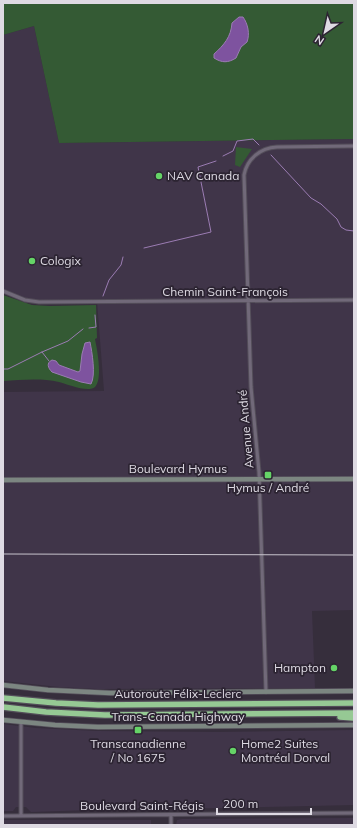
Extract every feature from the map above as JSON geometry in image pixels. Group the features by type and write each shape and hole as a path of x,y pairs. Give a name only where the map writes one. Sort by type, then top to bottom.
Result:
{"highway":[{"name":"Autoroute Félix-Leclerc","path":"3,698 56,704 98,706 328,704 354,702"},
{"name":"Autoroute Félix-Leclerc","path":"3,707 38,712 97,715 354,713"},
{"path":"300,714 354,718"}],"main road":[{"name":"Boulevard Hymus","path":"3,480 259,478 354,479"},
{"name":"Trans-Canada Highway","path":"3,685 44,690 99,693 354,691"},
{"name":"Trans-Canada Highway","path":"3,720 67,726 110,728 354,725"}],"street":[{"name":"Avenue André","path":"266,692 259,478 251,387 244,173 247,165 256,154 269,148 354,146"},
{"name":"Chemin Saint-François","path":"3,292 26,300 39,302 354,300"},
{"path":"21,722 21,816"},
{"name":"Boulevard Saint-Régis","path":"3,816 354,813"},
{"path":"171,815 171,825"}],"shaded area":[{"path":"239,17 243,17 247,26 247,42 241,47 236,58 225,62 217,60 214,58 214,54 226,40 232,23"},
{"path":"34,26 59,143 354,139 354,610 312,611 315,688 98,689 59,687 3,681 3,392 104,391 97,301 39,302 25,300 3,291 3,35"},
{"path":"90,342 93,357 93,375 91,384 52,372 49,369 48,364 52,360 56,361 59,365 78,372 80,371 85,343"},
{"path":"3,724 36,728 97,731 217,732 354,730 354,805 174,809 146,808 31,812 26,807 16,807 13,811 3,811"},
{"path":"354,818 354,825 176,825 177,820 182,819"},
{"path":"3,820 151,820 151,825 3,825"}],"green space":[{"path":"3,3 354,3 354,139 59,143 34,26 3,35"},
{"path":"236,147 252,149 240,167 235,165"},
{"path":"3,295 32,305 96,305 97,338 95,339 98,356 99,378 95,387 92,389 83,389 59,382 45,380 3,381","holes":["82,354 81,382 49,361 56,361 59,365 78,372 81,370"]}],"waterway":[{"path":"223,156 233,151 237,141 253,139 259,145"},
{"path":"271,155 311,198 321,204 337,219 341,227 346,230 354,231"},
{"path":"144,248 211,232 198,167 216,161"},
{"path":"103,296 109,280 121,265 123,257"},
{"path":"89,328 96,327 95,315"},
{"path":"3,369 8,369 68,341 83,329"},
{"path":"42,352 49,361"}],"tram line":[{"path":"3,554 354,555"}],"place":[{"name":"NAV Canada","path":"159,176"},
{"name":"Cologix","path":"32,261"},
{"name":"Hymus / André","path":"268,475"},
{"name":"Hampton","path":"334,668"},
{"name":"Transcanadienne / No 1675","path":"138,730"},
{"name":"Home2 Suites Montréal Dorval","path":"233,751"}]}
